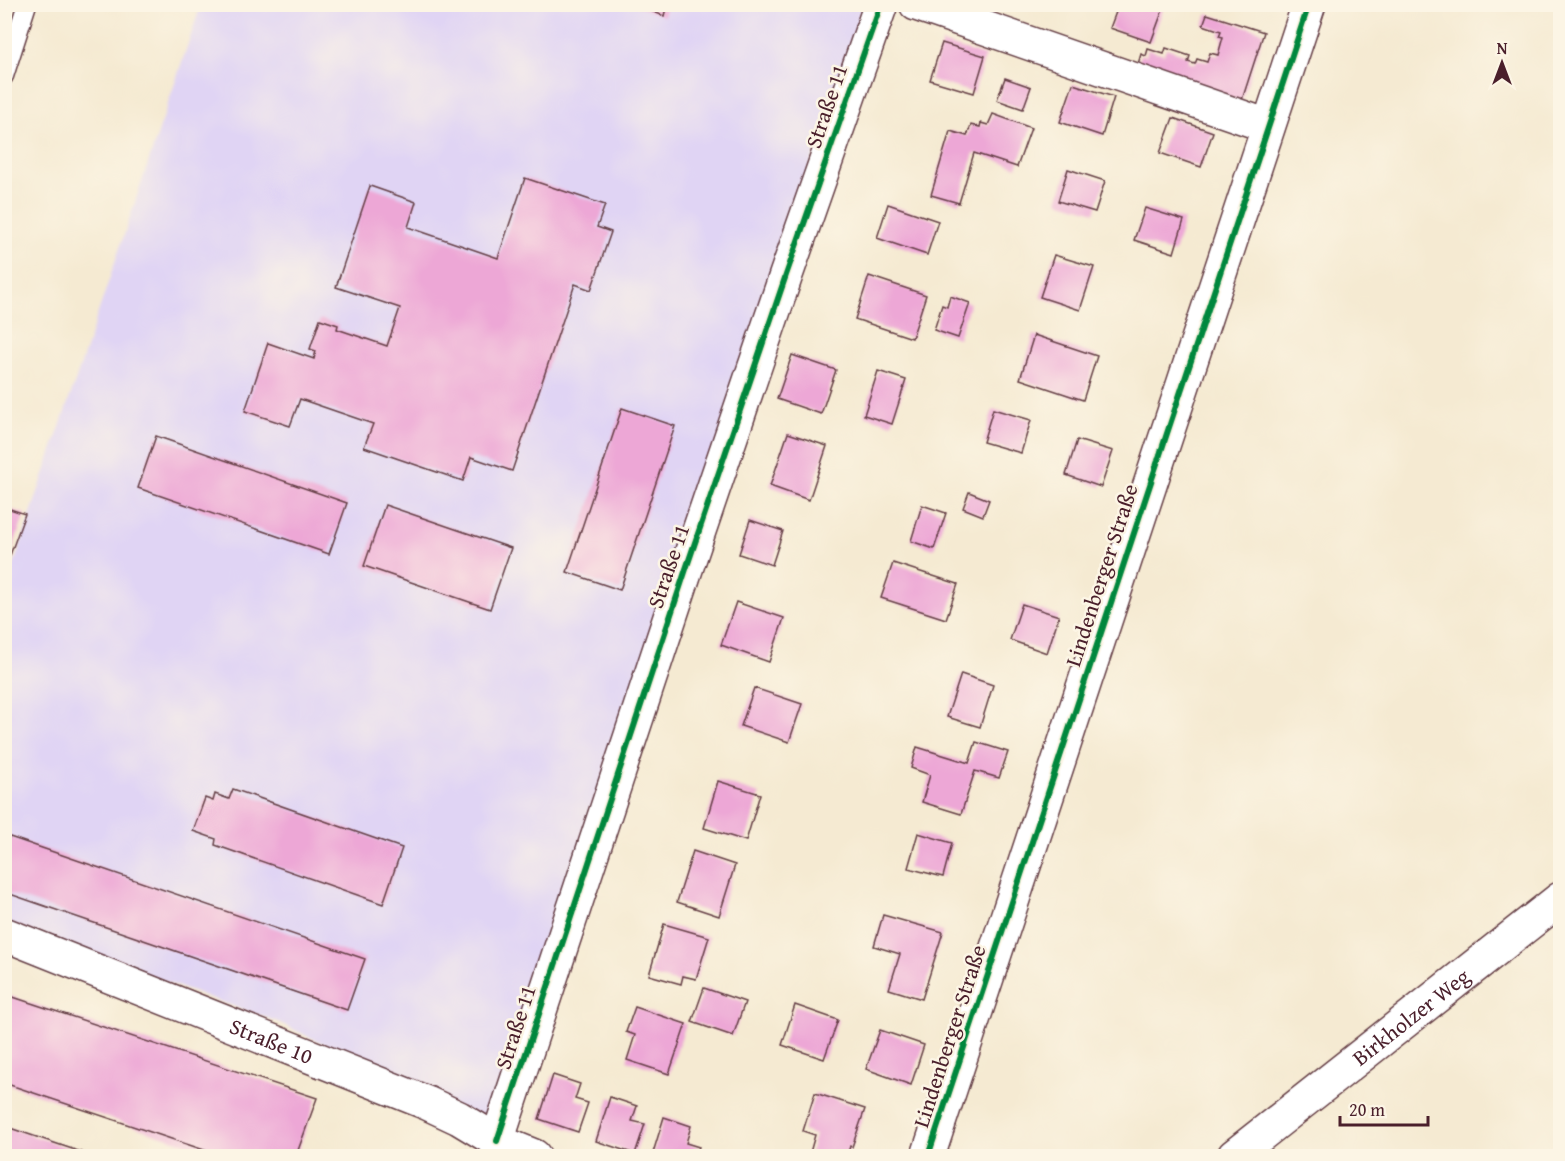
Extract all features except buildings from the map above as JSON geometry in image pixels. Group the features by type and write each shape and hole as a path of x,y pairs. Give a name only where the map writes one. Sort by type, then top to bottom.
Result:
{"street":[{"name":"Straße 11","path":"497,1141 682,580 881,4"},
{"path":"916,4 1268,126"},
{"name":"Lindenberger Straße","path":"928,1156 1309,4"},
{"name":"Birkholzer Weg","path":"1234,1156 1560,899"},
{"name":"Straße 10","path":"4,934 427,1103 459,1118 497,1141 534,1156"}],"lane":[{"path":"4,76 27,4"}],"shaded area":[{"path":"201,5 864,5 491,1124 278,1022 89,955 5,922 5,591"}],"cycle path":[{"path":"497,1141 686,569 881,4"},
{"path":"928,1156 1309,4"}]}
